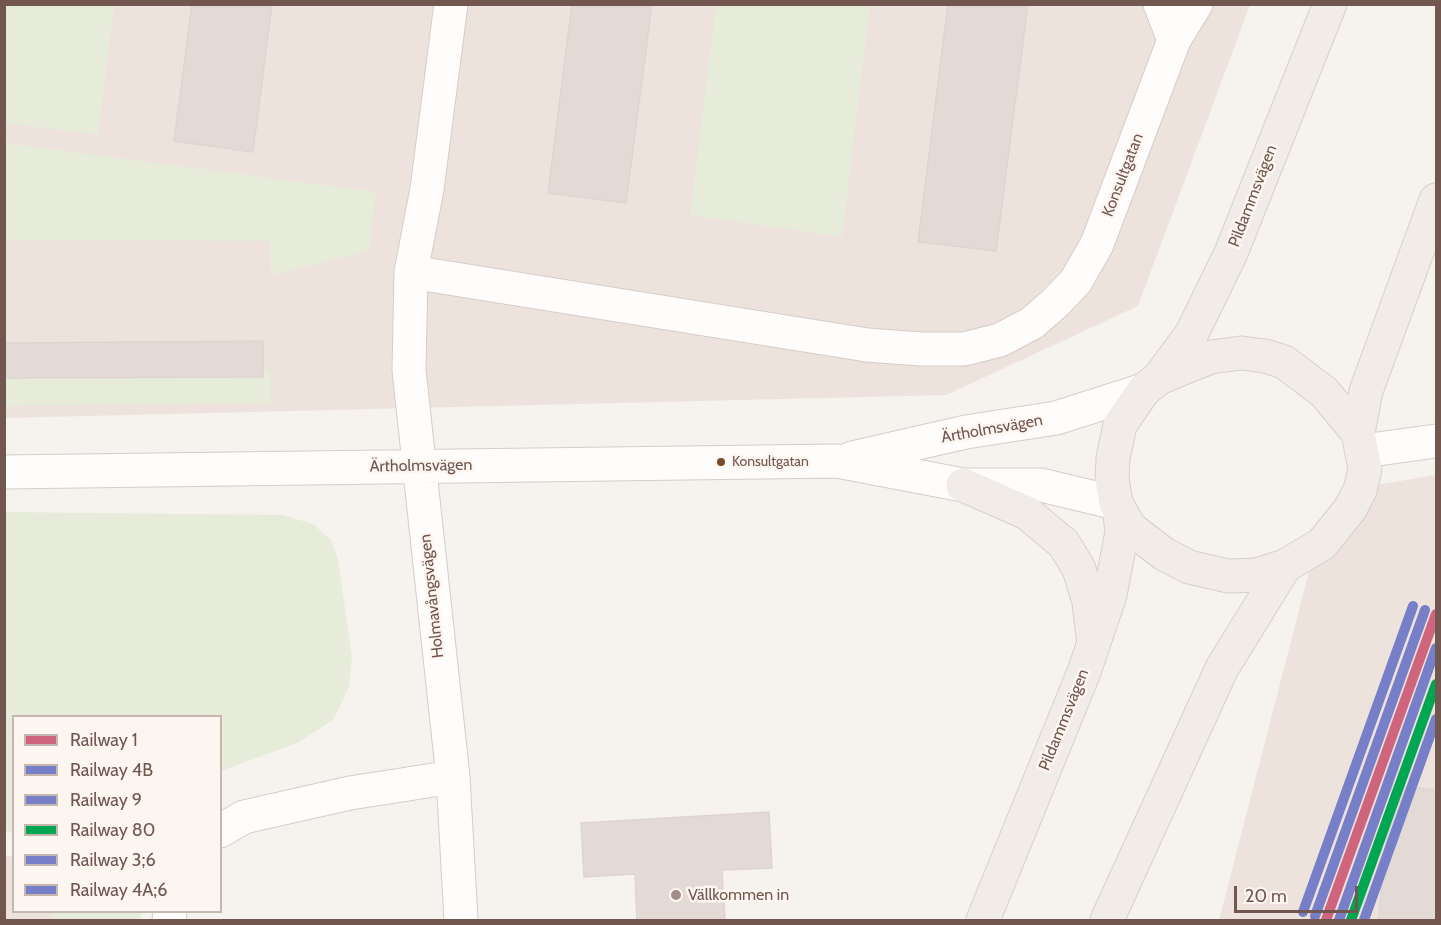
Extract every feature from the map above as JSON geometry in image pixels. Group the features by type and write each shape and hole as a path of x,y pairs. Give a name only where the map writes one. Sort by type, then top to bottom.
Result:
{"main road":[{"name":"Pildammsvägen","path":"1152,384 1192,333 1231,253 1330,4"},
{"path":"1152,384 1130,408 1115,442 1112,479 1118,508 1140,538 1181,562 1208,573 1257,575 1285,566 1322,544 1350,509 1360,490 1365,469 1358,423 1366,391 1437,200"},
{"name":"Ärtholmsvägen","path":"1152,384 1211,357 1241,353 1265,356 1284,362 1324,392 1361,442"},
{"path":"963,485 1027,513 1064,544 1082,580 1089,602 1094,642"},
{"name":"Pildammsvägen","path":"983,921 1094,642 1112,584 1122,532 1118,508"},
{"path":"1107,921 1222,668 1285,566"}],"street":[{"path":"411,272 427,189 451,4"},
{"path":"1160,4 1174,40"},
{"name":"Konsultgatan","path":"411,272 867,345 964,349 1000,340 1032,323 1076,281 1097,244 1174,40 1196,4"},
{"name":"Holmavångsvägen","path":"411,272 409,370 420,465 429,578 453,777 461,921"},
{"name":"Ärtholmsvägen","path":"837,461 966,432 1056,418 1152,384"},
{"path":"1361,442 1437,441"},
{"name":"Ärtholmsvägen","path":"4,472 292,470 420,465 837,461 963,485 1041,485 1118,508"},
{"path":"222,830 244,818 340,795 453,777"}],"shaded area":[{"path":"4,5 1250,5 1138,306 946,395 5,418"},
{"path":"1436,475 1436,920 1219,920 1323,517 1363,487"},
{"path":"4,855 12,857 12,913 53,913 52,920 5,920"}],"green space":[{"path":"5,4 114,5 98,135 5,123"},
{"path":"716,5 870,5 842,237 690,215"},
{"path":"5,143 376,192 369,251 271,275 270,241 5,240"},
{"path":"4,369 270,370 271,403 5,406"},
{"path":"5,512 283,515 313,524 331,540 338,560 352,658 349,687 333,720 297,743 222,771 222,715 12,715 12,833 5,831"},
{"path":"53,913 142,913 140,920 52,920"}],"building":[{"path":"192,4 272,4 253,152 174,141"},
{"path":"572,4 652,4 626,203 548,193"},
{"path":"948,4 1028,4 996,251 918,242"},
{"path":"263,341 263,377 4,378 4,343"},
{"path":"1392,785 1437,790 1437,921 1378,921"},
{"path":"769,812 772,868 722,870 725,921 637,921 635,874 584,877 581,823"}],"rail line":[{"name":"3;6","path":"1303,912 1413,606"},
{"name":"9","path":"1315,916 1425,610"},
{"name":"1","path":"1326,920 1436,614"},
{"name":"4B","path":"1339,920 1436,648"},
{"name":"80","path":"1351,920 1436,684"},
{"name":"4A;6","path":"1364,920 1436,719"}],"place":[{"name":"Konsultgatan","path":"721,462"},
{"name":"Vällkommen in","path":"676,895"}]}
